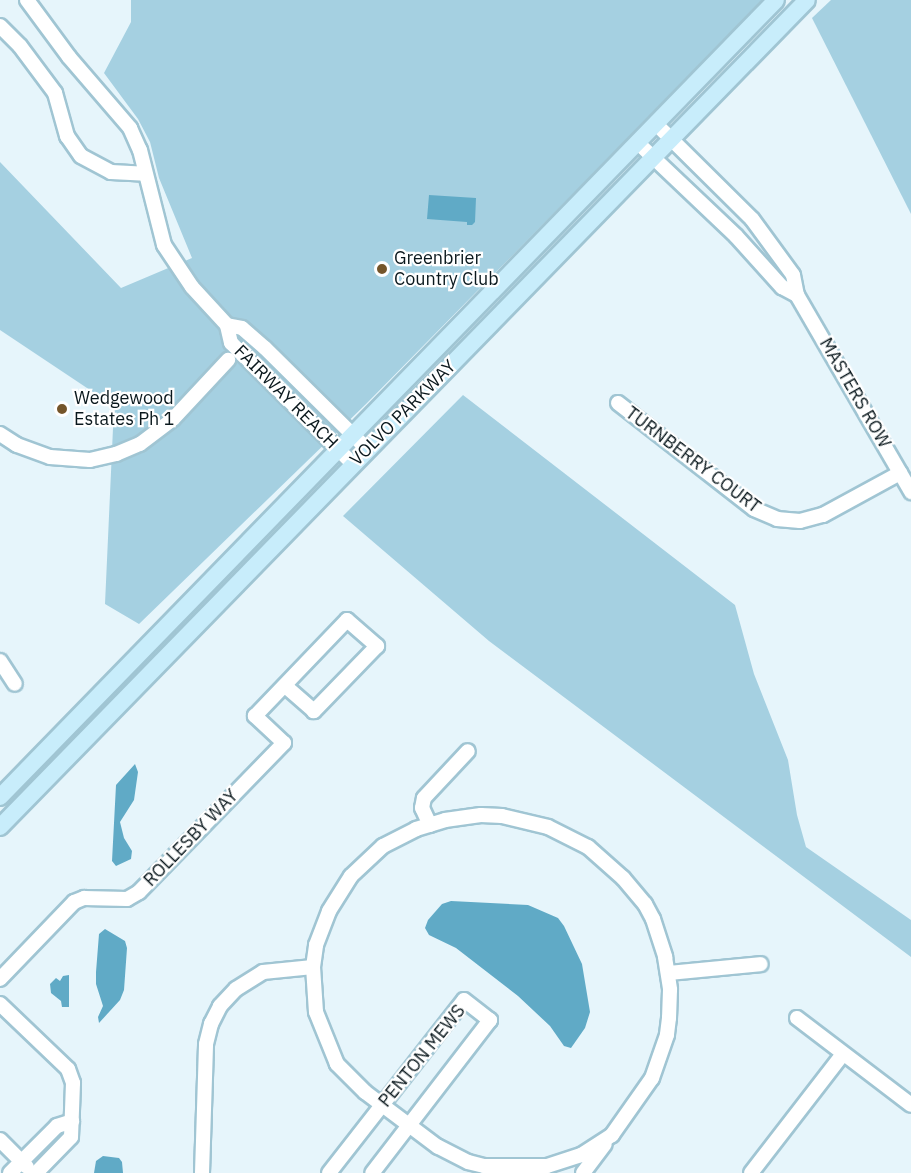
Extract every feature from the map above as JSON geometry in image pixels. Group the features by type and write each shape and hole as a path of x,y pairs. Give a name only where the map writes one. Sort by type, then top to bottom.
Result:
{"main road":[{"name":"VOLVO PARKWAY","path":"0,797 776,0"},
{"name":"VOLVO PARKWAY","path":"0,827 366,449 807,0"}],"street":[{"name":"FAIRWAY REACH","path":"27,0 69,57 130,128 140,150 154,211 170,257 197,294 227,325 231,343 353,464"},
{"path":"0,26 15,39 55,93 66,136 81,156 111,172 145,174"},
{"name":"MASTERS ROW","path":"656,124 761,230 793,274 797,295 911,492"},
{"name":"MASTERS ROW","path":"638,143 736,236 782,287 797,295"},
{"name":"FAIRWAY REACH","path":"227,325 242,328 265,348 366,449"},
{"path":"0,434 17,445 51,457 90,460 116,454 140,444 173,419 228,360"},
{"name":"TURNBERRY COURT","path":"618,403 754,509 777,519 800,521 823,515 900,473"},
{"name":"ROLLESBY WAY","path":"0,979 74,902 84,898 127,899 139,892 260,768 284,743 255,716 347,620 377,646 314,711 285,686"},
{"path":"0,661 15,684"},
{"path":"430,825 422,808 423,798 468,751"},
{"path":"583,1173 612,1135 643,1094 661,1057 669,1018 668,973 661,941 645,904 623,878 588,847 548,827 502,816 459,818 430,825 416,829 383,846 351,876 322,927 313,967 316,1012 331,1054 344,1071 382,1105 438,1147 468,1162 529,1170 581,1155 612,1135"},
{"path":"668,973 760,964"},
{"path":"202,1173 206,1044 211,1024 220,1006 236,988 263,972 313,967"},
{"name":"PENTON MEWS","path":"329,1173 464,1000 490,1020 372,1173"},
{"path":"0,1004 68,1069 73,1083 71,1137 34,1173 0,1140"},
{"path":"796,1018 911,1105"},
{"path":"751,1173 843,1054"},
{"path":"10,1173 57,1126 72,1121"}],"shaded area":[{"name":"Greenbrier Country Club","path":"131,0 764,0 366,404 139,624 105,604 114,406 0,330 0,162 121,288 192,258 159,178 150,142 138,119 104,73 131,22"},
{"path":"831,0 911,0 911,214 812,18"},
{"path":"429,195 476,198 475,222 467,225 467,222 427,219"},
{"path":"463,395 735,605 754,674 788,760 797,815 806,847 911,920 911,957 489,641 343,516"},
{"path":"135,764 138,772 134,800 120,822 124,838 132,851 131,859 116,866 112,861 116,785"},
{"path":"451,901 528,905 558,918 582,964 590,1012 585,1028 571,1048 564,1046 550,1026 518,996 456,948 429,935 425,928 428,920 442,904"},
{"path":"105,929 125,941 127,948 124,990 120,1000 99,1023 98,1017 103,1006 96,984 96,972 99,934"},
{"path":"69,975 69,1007 62,1007 61,1001 51,993 50,984 56,978 60,981 63,976"},
{"path":"103,1156 119,1158 122,1162 123,1173 94,1173 96,1161"}],"place":[{"name":"Greenbrier Country Club","path":"382,269"},
{"name":"Wedgewood Estates Ph 1","path":"62,409"}]}
